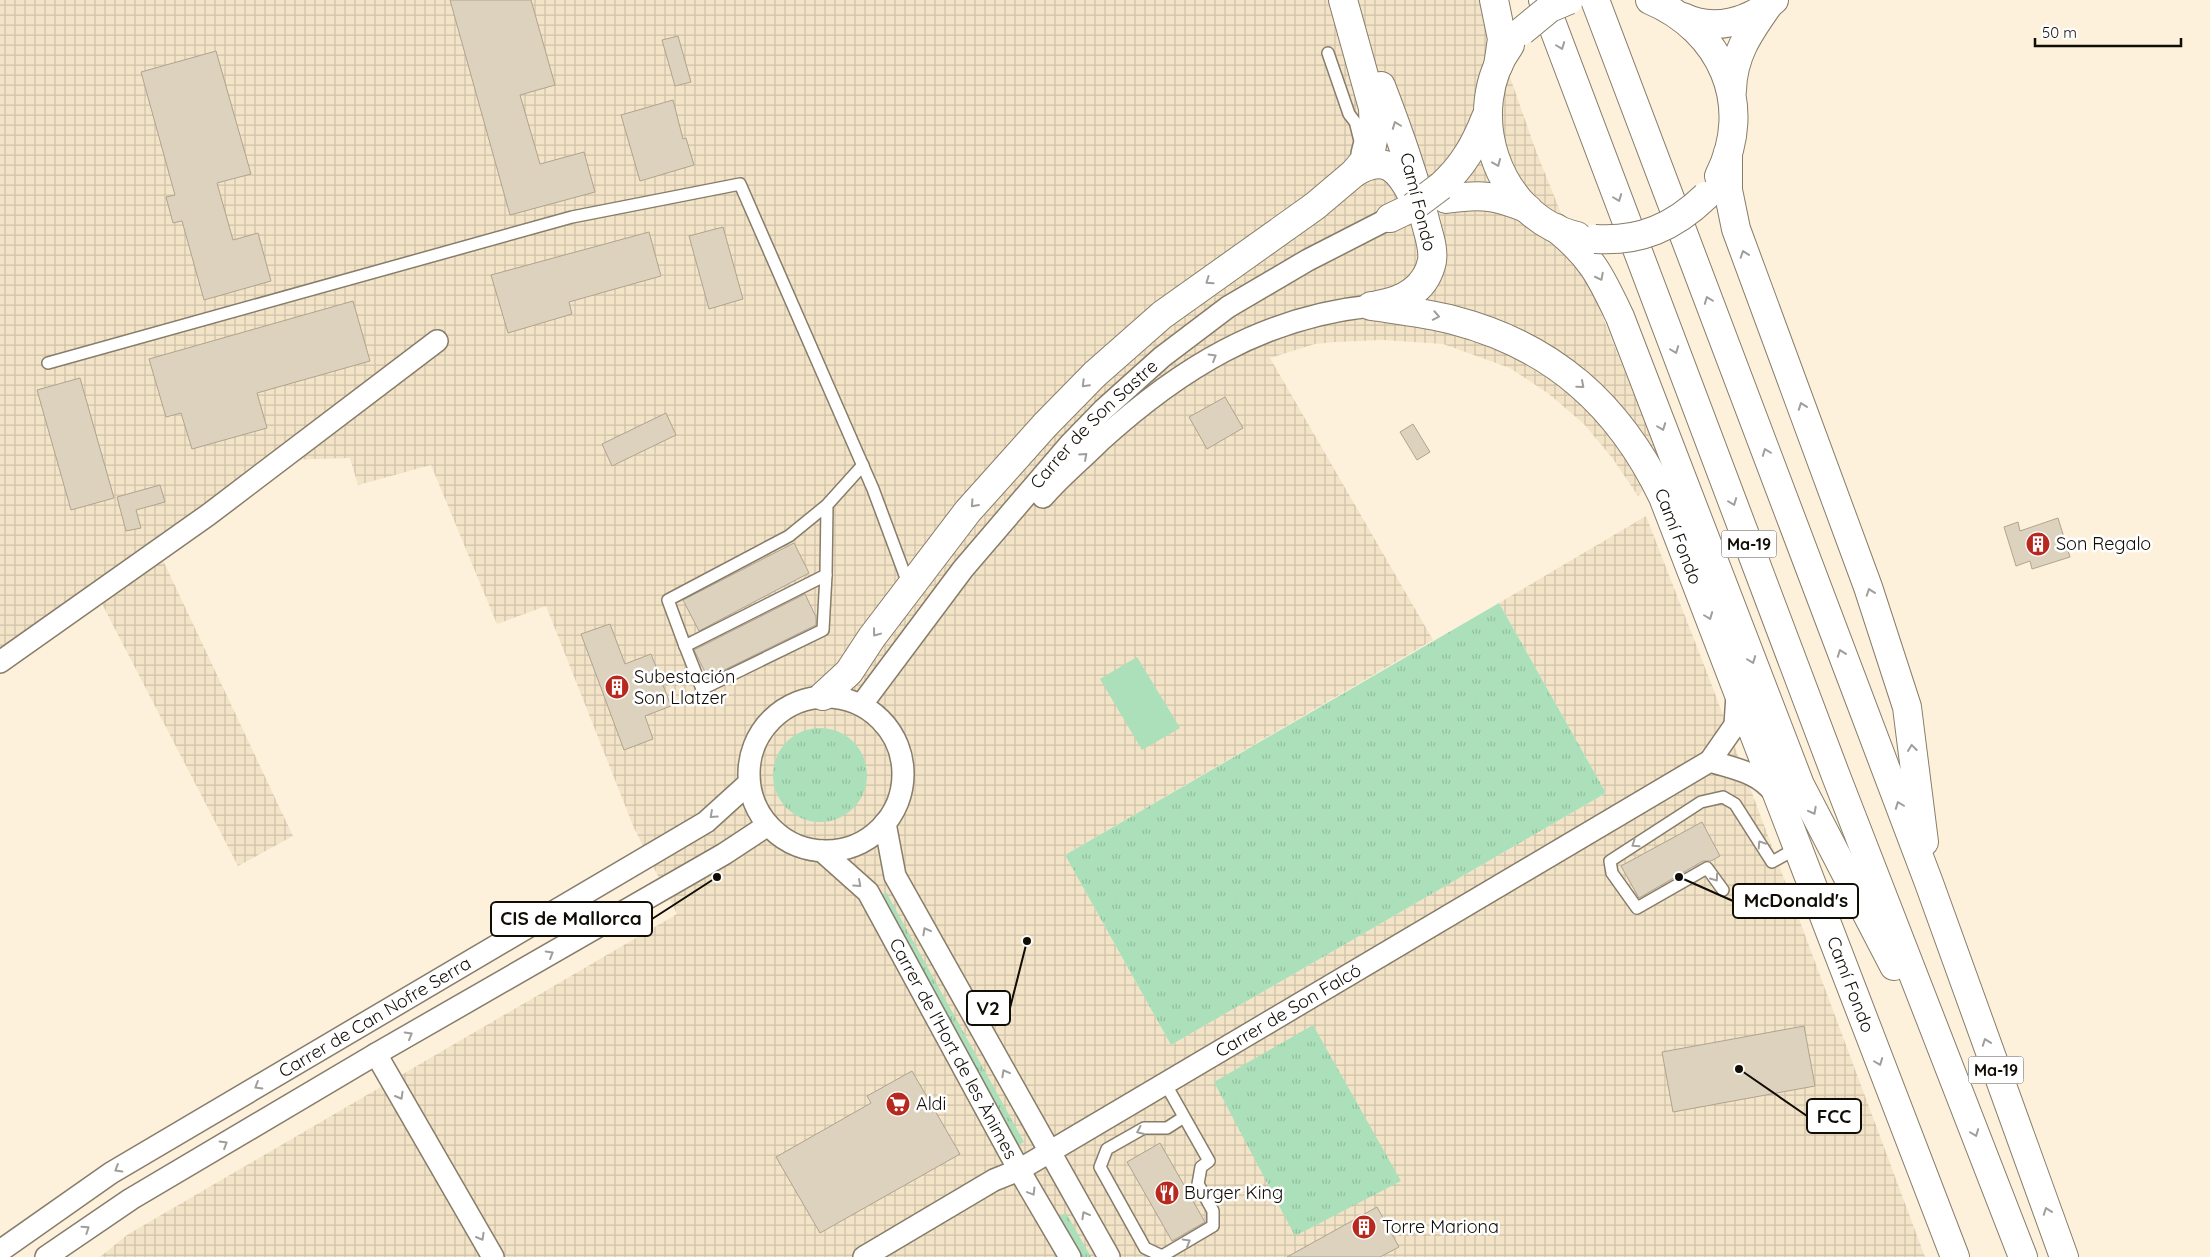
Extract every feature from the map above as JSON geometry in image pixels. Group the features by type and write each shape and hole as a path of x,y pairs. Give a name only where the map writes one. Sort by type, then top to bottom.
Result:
{"main road":[{"path":"822,696 849,672 968,511 1079,390 1117,353 1162,315 1315,206 1354,173 1364,161 1364,134 1375,123 1371,96 1343,0"},
{"name":"Camí Fondo","path":"1343,0 1367,48 1413,170 1410,217 1432,244 1432,258 1423,282 1405,298 1393,303 1371,306"},
{"path":"1494,0 1502,39 1498,66"},
{"name":"Ma-19","path":"1543,0 1836,776 2023,1257"},
{"path":"1528,209 1514,193 1501,172 1489,139 1488,96 1498,66 1506,50 1522,31 1550,8 1569,0"},
{"name":"Ma-19","path":"1595,0 1928,883 2064,1257"},
{"path":"1771,3 1747,35 1737,56 1732,97 1733,123 1728,152 1728,190 1736,229 1868,587 1907,707 1928,883"},
{"path":"1664,6 1698,23 1720,25 1745,18 1771,3"},
{"path":"1664,6 1692,25 1715,52 1732,97"},
{"path":"1354,173 1375,162 1385,164 1402,177 1410,217 1444,193 1455,173 1470,154 1487,116"},
{"path":"1556,228 1572,235 1595,239 1621,240 1654,232 1676,221 1706,196 1719,175 1728,152"},
{"path":"1444,193 1501,197 1528,209 1576,244 1598,270 1620,317 1800,785 1957,1088"},
{"name":"Camí Fondo","path":"1371,306 1454,320 1510,339 1565,371 1604,406 1642,457 1663,497 1796,848 1955,1257"}],"street":[{"name":"Carrer de Son Sastre","path":"862,704 963,570 1070,444 1103,410 1162,357 1249,294 1349,238 1410,217"},
{"path":"963,570 983,567 1057,480 1120,423 1171,383 1232,346 1262,332 1319,314 1371,306"},
{"path":"0,662 208,515 437,341"},
{"path":"1736,686 1738,706 1735,725 1710,761 1760,778 1779,801"},
{"path":"822,696 862,704 889,728 900,751 903,776 898,801 886,823 868,839 846,848 822,851 784,839 768,825 752,798 749,783 750,757 760,734 776,714 798,701 822,696"},
{"name":"Carrer de Son Falcó","path":"864,1257 994,1180 1018,1170 1049,1152 1710,761"},
{"name":"Carrer de Can Nofre Serra","path":"0,1251 112,1173 706,822 749,783"},
{"name":"Carrer de l'Hort de les Ànimes","path":"886,823 895,876 1109,1257"},
{"name":"Carrer de Can Nofre Serra","path":"46,1257 130,1199 376,1054 716,858 768,825"},
{"name":"Carrer de l'Hort de les Ànimes","path":"822,851 868,892 1018,1170 1070,1257"},
{"path":"376,1054 493,1257"}],"lane":[{"path":"1328,53 1349,114 1364,134 1393,160 1402,177"},
{"path":"1239,260 1274,223 1323,187 1349,164 1359,150 1360,141 1364,134"},
{"path":"48,364 572,217 740,184 863,465 910,588"},
{"path":"827,505 823,630 702,689 668,600 789,536 827,505 863,465"},
{"path":"685,646 826,575"},
{"path":"1723,890 1707,868 1637,908 1612,873 1610,861 1700,802 1723,797 1735,804 1772,862 1796,848"},
{"path":"1166,1083 1209,1162 1201,1168 1198,1184 1213,1211 1213,1226 1162,1256 1146,1248 1100,1167 1107,1149 1144,1128 1167,1128 1184,1117"}],"shaded area":[{"path":"0,0 1483,0 1536,151 1663,467 1638,496 1613,459 1584,424 1549,394 1510,368 1443,344 1383,340 1335,342 1315,344 1270,358 1433,640 1065,855 1171,1045 1606,793 1499,603 1646,516 1711,683 1925,1257 100,1257 127,1235 677,914 634,828 546,606 497,624 431,465 358,485 350,458 283,460 160,554 293,836 238,866 101,602 0,674"}],"green space":[{"path":"1499,603 1606,793 1171,1045 1065,855"},
{"path":"1137,657 1180,728 1142,750 1100,679"},
{"path":"820,728 838,732 853,742 863,757 867,775 863,793 853,808 838,818 820,822 802,818 787,808 777,793 773,775 777,757 787,742 802,732"},
{"path":"886,892 1024,1142 1017,1146 879,897"},
{"path":"1313,1025 1401,1181 1295,1236 1214,1082"},
{"path":"1066,1213 1091,1257 1081,1257 1059,1217"}],"building":[{"path":"450,0 531,0 555,85 520,95 540,164 584,152 595,192 510,215"},
{"path":"678,36 691,82 675,86 662,40"},
{"path":"216,51 251,174 217,183 233,240 258,233 271,281 204,300 182,221 173,223 166,197 175,195 141,72"},
{"path":"673,100 683,139 686,138 694,165 640,181 621,115"},
{"path":"723,227 743,299 709,309 689,236"},
{"path":"649,232 661,276 569,302 572,314 508,333 491,275"},
{"path":"353,301 370,361 257,393 267,428 192,449 181,413 166,417 149,359"},
{"path":"80,378 114,498 71,510 37,390"},
{"path":"1225,397 1243,428 1207,449 1189,417"},
{"path":"666,413 676,435 612,466 602,444"},
{"path":"1413,424 1430,452 1417,460 1400,432"},
{"path":"160,485 165,502 136,510 141,528 126,531 117,497"},
{"name":"Son Regalo","path":"2058,518 2070,557 2032,569 2030,561 2016,566 2004,527 2018,522 2020,531"},
{"path":"794,543 809,573 699,631 683,600"},
{"path":"805,594 816,617 816,625 708,678 694,650"},
{"name":"Subestación Son Llatzer","path":"610,624 625,664 651,654 671,706 645,716 653,739 624,750 581,634"},
{"path":"1702,822 1720,856 1711,861 1703,861 1639,898 1621,866"},
{"path":"1804,1026 1815,1086 1673,1112 1662,1052"},
{"path":"912,1071 960,1154 820,1233 776,1157 871,1103 867,1096"},
{"name":"Burger King","path":"1160,1143 1205,1222 1172,1241 1127,1162"},
{"name":"Torre Mariona","path":"1377,1207 1399,1247 1380,1257 1287,1257"}],"place":[{"name":"Son Regalo","path":"2038,544"},
{"name":"Subestación Son Llatzer","path":"617,687"},
{"name":"CIS de Mallorca","path":"717,877"},
{"name":"McDonald's","path":"1679,877"},
{"name":"V2","path":"1027,941"},
{"name":"FCC","path":"1739,1069"},
{"name":"Aldi","path":"898,1104"},
{"name":"Burger King","path":"1167,1193"},
{"name":"Torre Mariona","path":"1364,1227"}]}
